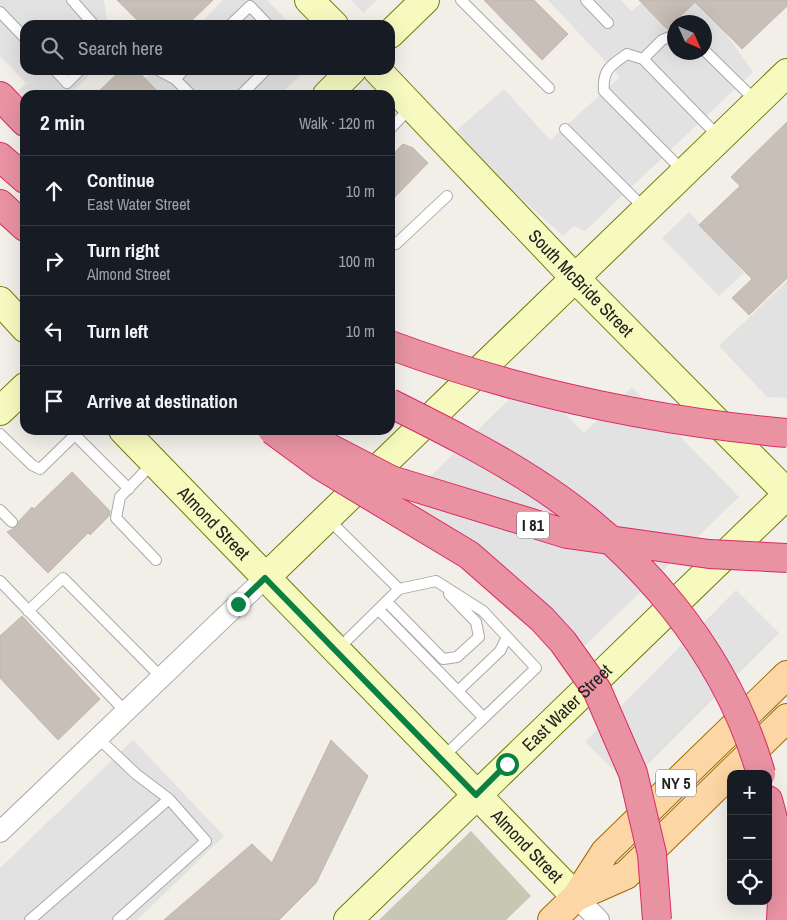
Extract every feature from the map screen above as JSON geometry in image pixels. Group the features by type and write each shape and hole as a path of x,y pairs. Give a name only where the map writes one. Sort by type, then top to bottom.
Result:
{"highway":[{"path":"0,96 20,117"},
{"path":"0,118 20,132"},
{"path":"0,157 20,175"},
{"path":"0,204 20,222"},
{"path":"395,347 488,378 613,407 706,424 787,433"},
{"path":"395,407 533,481 585,518 632,562 690,628 716,670 740,716 760,770"},
{"path":"279,435 328,470 469,555 542,620 563,642 597,690 632,773 652,854 657,920"},
{"name":"I 81","path":"306,435 391,480 567,534 709,554 787,558"},
{"path":"771,815 780,854 784,885 781,920"}],"main road":[{"name":"NY 5","path":"552,920 576,897 606,852 787,674"},
{"name":"NY 5","path":"576,897 626,875 787,718"}],"street":[{"path":"309,0 329,20"},
{"path":"395,29 425,0"},
{"path":"0,832 787,73"},
{"path":"331,90 347,75"},
{"name":"South McBride Street","path":"382,75 575,278 787,494"},
{"path":"0,301 20,323"},
{"path":"0,411 20,392"},
{"name":"Almond Street","path":"128,435 576,897"},
{"name":"East Water Street","path":"348,920 787,494"},
{"path":"576,897 599,920"}],"lane":[{"path":"72,0 90,20"},
{"path":"461,0 549,88"},
{"path":"586,0 608,23"},
{"path":"235,20 250,6 263,20"},
{"path":"0,12 20,33"},
{"path":"643,59 662,40 667,38"},
{"path":"685,172 604,91 603,78 611,65 627,54 643,59 720,138"},
{"path":"712,58 757,102"},
{"path":"60,75 67,83 75,75"},
{"path":"167,75 175,79 185,90"},
{"path":"175,79 179,75"},
{"path":"246,90 261,75"},
{"path":"395,124 412,106"},
{"path":"565,129 646,210"},
{"path":"395,244 447,196"},
{"path":"0,434 32,465 40,469 75,435"},
{"path":"79,435 128,489"},
{"path":"154,462 120,497 116,518 156,560"},
{"path":"0,510 12,522"},
{"path":"327,518 400,589"},
{"path":"28,611 62,578 161,677"},
{"path":"0,581 126,712"},
{"path":"387,602 443,659 457,657 479,637 476,622 436,581"},
{"path":"336,651 400,589 436,581 483,611 536,668 441,758"},
{"path":"379,610 484,718"},
{"path":"458,691 500,651 507,637"},
{"path":"98,738 136,774 169,799 206,841 118,920"},
{"path":"30,920 169,799"}],"shaded area":[{"path":"0,0 104,0 107,20 20,20 20,75 90,75 74,90 20,90 20,93 18,91 26,83 0,56"},
{"path":"223,0 267,0 286,20 204,20"},
{"path":"351,0 377,0 363,13"},
{"path":"548,0 621,0 631,11 642,3 667,29 667,60 712,60 712,15 681,15 697,0 702,0 753,72 585,231 574,226 563,236 451,135 504,89 550,140 620,77"},
{"path":"149,75 301,75 285,90 156,90 145,79"},
{"path":"689,212 744,273 719,296 662,238"},
{"path":"787,281 787,398 767,397 719,346"},
{"path":"531,378 584,433 632,387 739,497 569,661 409,497"},
{"path":"736,590 779,633 628,784 585,742"},
{"path":"133,740 224,836 137,920 0,920 0,868"},
{"path":"471,831 531,896 506,920 379,920"}],"building":[{"path":"117,0 213,0 192,20 137,20"},
{"path":"484,0 534,0 568,34 542,60"},
{"path":"639,0 787,0 787,6 742,49 712,19 712,15 708,15 695,2 682,15 667,15 667,29"},
{"path":"116,75 142,75 156,90 100,90"},
{"path":"787,122 787,278 749,315 732,298 752,279 699,225 740,186 731,177"},
{"path":"403,144 413,148 428,163 395,197 395,152"},
{"path":"72,472 110,511 109,516 90,535 88,533 48,573 7,532 16,527 32,507 34,509"},
{"path":"22,616 100,699 58,740 0,678 0,636"},
{"path":"331,740 368,776 316,883 279,920 164,920 252,844 272,863"}],"route":[{"path":"238,604 265,578 476,795 507,764"}]}
